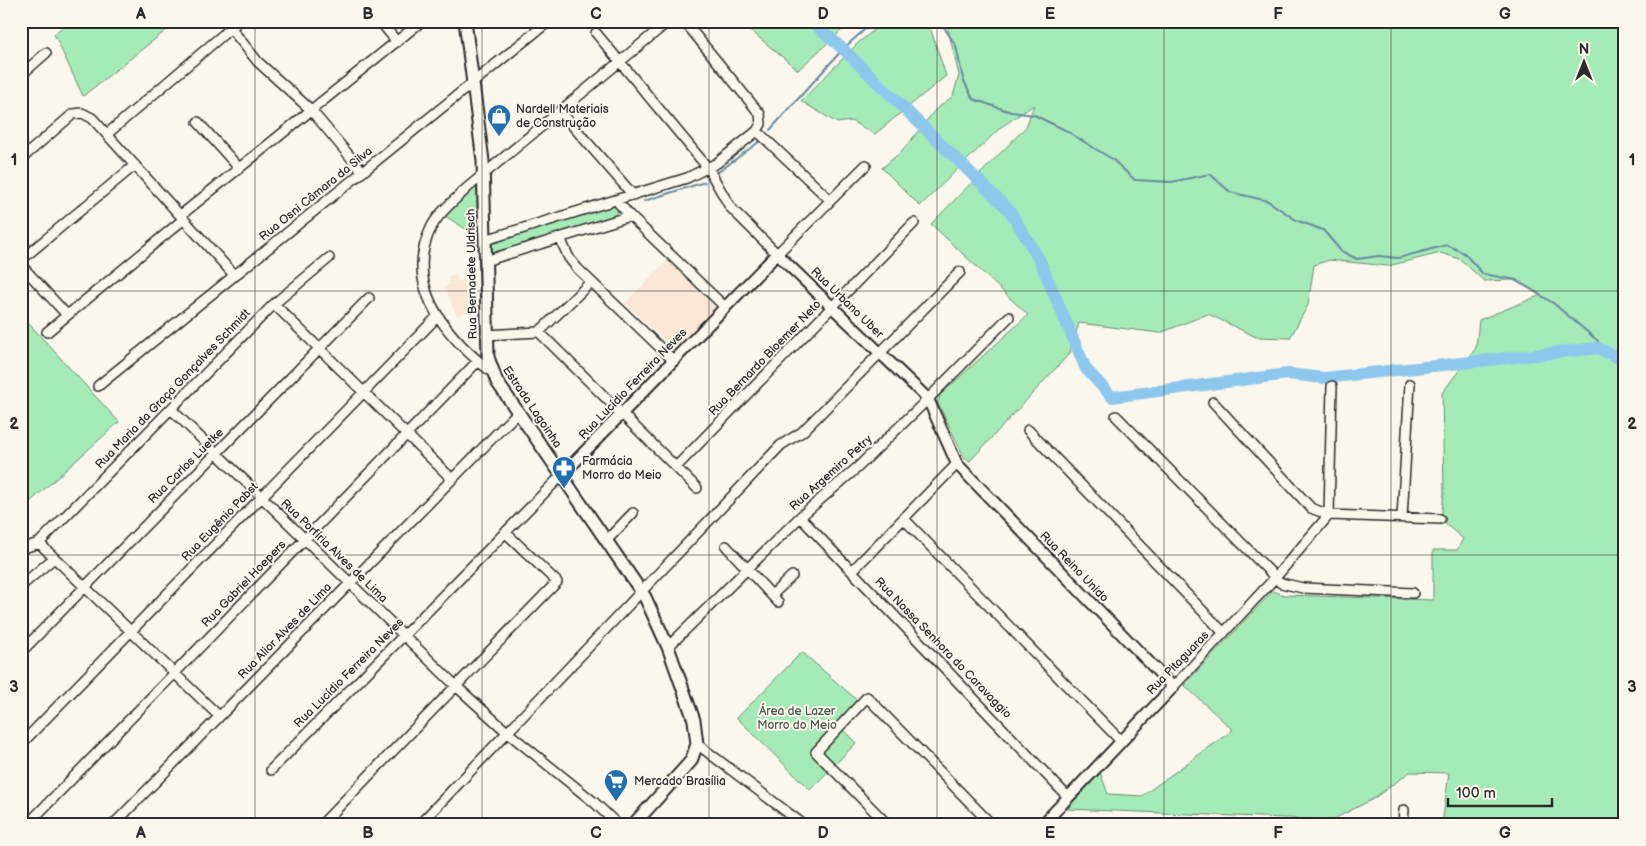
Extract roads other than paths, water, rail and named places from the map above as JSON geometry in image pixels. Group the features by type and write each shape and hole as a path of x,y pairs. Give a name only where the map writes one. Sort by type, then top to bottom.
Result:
{"main road":[{"path":"465,21 484,174"},
{"name":"Rua Bernadete Uldrisch","path":"484,174 486,336 488,357 493,373"},
{"name":"Estrada Lagoinha","path":"493,373 641,591 668,647 694,720 697,744"},
{"path":"632,825 686,768 697,744"}],"street":[{"path":"107,134 227,25 239,21"},
{"path":"380,21 397,42"},
{"path":"47,332 239,168 422,21"},
{"name":"Rua Osni Câmara da Silva","path":"98,386 549,21"},
{"name":"Estrada Lagoinha","path":"493,373 458,343 437,317 428,298 423,264 428,235 439,215 484,174 669,21"},
{"path":"484,240 687,178 708,168 757,131 762,118 684,21"},
{"path":"227,25 258,62 311,110 363,172"},
{"name":"Rua Urbano Uber","path":"596,33 708,168 730,207 928,399 957,464"},
{"path":"21,76 46,52"},
{"path":"560,111 633,195"},
{"path":"21,159 66,119 82,113 92,118 235,276"},
{"path":"198,122 239,168"},
{"path":"757,131 830,200"},
{"path":"21,260 135,165"},
{"name":"Rua Lucídio Ferreira Neves","path":"271,770 866,165"},
{"path":"616,200 630,216 725,307"},
{"path":"485,261 630,216"},
{"name":"Rua Bernardo Bloemer Neto","path":"676,467 914,223"},
{"path":"560,238 569,258 590,282 674,360"},
{"name":"Rua Maria da Graça Gonçalves Schmidt","path":"40,543 274,304 329,258"},
{"path":"21,265 67,315"},
{"path":"419,825 781,445 802,432 960,272"},
{"path":"486,336 539,332 590,282"},
{"name":"Rua Carlos Luetke","path":"21,652 369,298"},
{"path":"274,304 452,479"},
{"name":"Rua Eugênio Pabst","path":"21,744 437,317"},
{"name":"Rua Argemiro Petry","path":"668,647 800,516 858,467 1009,317"},
{"path":"539,332 697,488"},
{"name":"Rua Gabriel Hoepers","path":"27,825 478,361"},
{"path":"1402,518 1410,384"},
{"path":"1329,515 1332,386"},
{"path":"1213,402 1311,508 1329,515 1440,519"},
{"name":"Rua Porfíria Alves de Lima","path":"171,409 456,686 507,732 595,803 618,825"},
{"name":"Rua Alior Alves de Lima","path":"113,825 518,412"},
{"path":"1116,416 1274,579 1296,588 1413,593"},
{"path":"1028,430 1224,633"},
{"path":"852,571 957,464"},
{"name":"Rua Reino Unido","path":"957,464 1173,687"},
{"path":"607,540 633,513"},
{"name":"Rua Pitaguaras","path":"1042,825 1274,579 1329,515"},
{"name":"Rua Nossa Senhora do Caravaggio","path":"800,516 1068,797"},
{"path":"904,519 1121,741"},
{"path":"321,825 557,582 505,532"},
{"path":"21,550 32,544 40,543 219,716"},
{"path":"726,546 775,599 792,576"},
{"path":"21,586 54,558"},
{"path":"888,825 816,752 867,697 992,825"},
{"path":"697,744 804,825"},
{"path":"1403,825 1404,810"}],"waterway":[{"path":"811,21 843,49 1010,211 1040,261 1086,369 1112,397 1288,374 1324,378 1598,348 1625,361"},
{"path":"770,130 843,49 874,21"},
{"path":"940,21 956,46 963,79 973,99 1011,112 1034,115 1065,130 1112,159 1135,180 1171,182 1210,174 1230,192 1268,201 1296,220 1323,230 1341,251 1357,259 1379,256 1398,258 1447,245 1464,253 1483,274 1516,280 1553,303 1598,341 1598,348"},
{"path":"717,173 760,141"},
{"path":"644,201 705,182"}],"place":[{"name":"Nardell Materiais de Construção","path":"499,137"},
{"name":"Farmácia Morro do Meio","path":"564,489"},
{"name":"Mercado Brasília","path":"616,802"}],"park label":[{"name":"Área de Lazer Morro do Meio","path":"797,718"}]}
